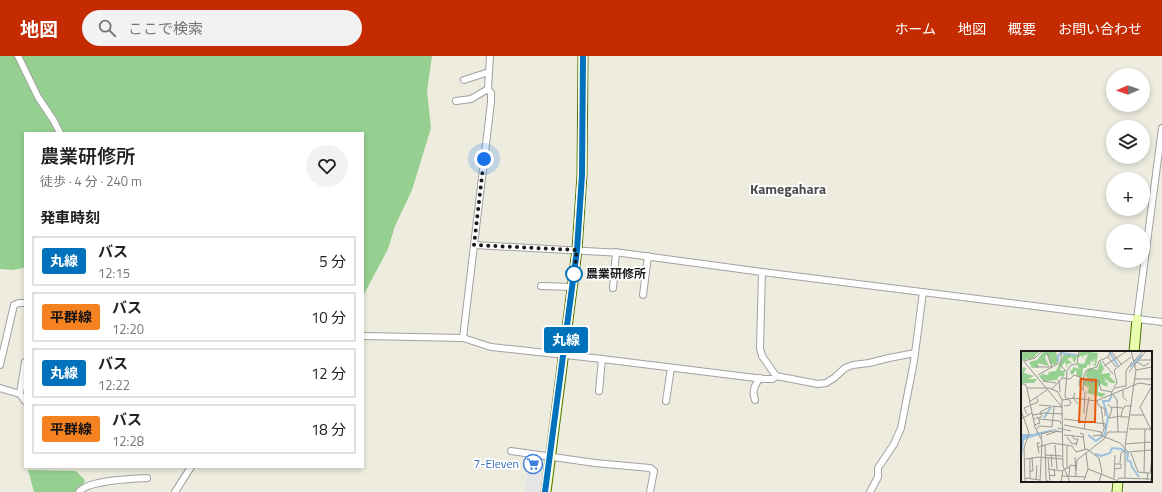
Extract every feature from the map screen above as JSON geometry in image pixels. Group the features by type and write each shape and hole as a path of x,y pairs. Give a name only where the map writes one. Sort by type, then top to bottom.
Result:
{"main road":[{"path":"546,492 577,250 582,175 583,56"},
{"path":"1134,351 1138,319"},
{"path":"1117,492 1118,482"}],"street":[{"path":"18,56 38,97 60,132"},
{"path":"463,338 491,102 491,93 488,89 490,56"},
{"path":"464,80 488,72"},
{"path":"456,101 470,99 488,89"},
{"path":"1138,319 1162,128"},
{"path":"474,245 616,252 762,272 1162,322"},
{"path":"613,288 616,252"},
{"path":"643,295 648,256"},
{"path":"762,272 760,348 762,356 776,376"},
{"path":"541,286 573,287"},
{"path":"870,492 878,477 878,468 894,444 901,428 915,354 923,292"},
{"path":"0,365 14,305 24,303"},
{"path":"364,336 463,338 491,347 564,354 760,378 773,379 776,376 818,384 826,383 845,368 853,365 915,354"},
{"path":"599,391 602,359"},
{"path":"20,394 24,368"},
{"path":"666,401 670,368"},
{"path":"755,400 753,388 760,378"},
{"path":"0,388 20,394 24,400"},
{"path":"510,451 628,467 650,468 654,471 650,492"},
{"path":"175,492 190,468"},
{"path":"79,492 86,487 107,482 147,478"}],"green space":[{"path":"0,56 432,56 427,91 431,128 412,190 395,226 388,249 364,294 364,132 24,132 24,266 13,270 0,269"},
{"path":"28,470 76,471 85,480 81,492 34,492"}],"shaded area":[{"path":"538,457 545,458 540,492 524,492 527,472 536,473"}],"bus line":[{"name":"丸線","path":"545,492 573,287 580,219 584,87 583,56"}],"place":[{"name":"農業研修所","path":"574,274"},
{"name":"7-Eleven","path":"533,464"}],"district":[{"name":"Kamegahara","path":"788,189"}],"route":[{"path":"484,159 474,245 577,250 574,274"}]}
